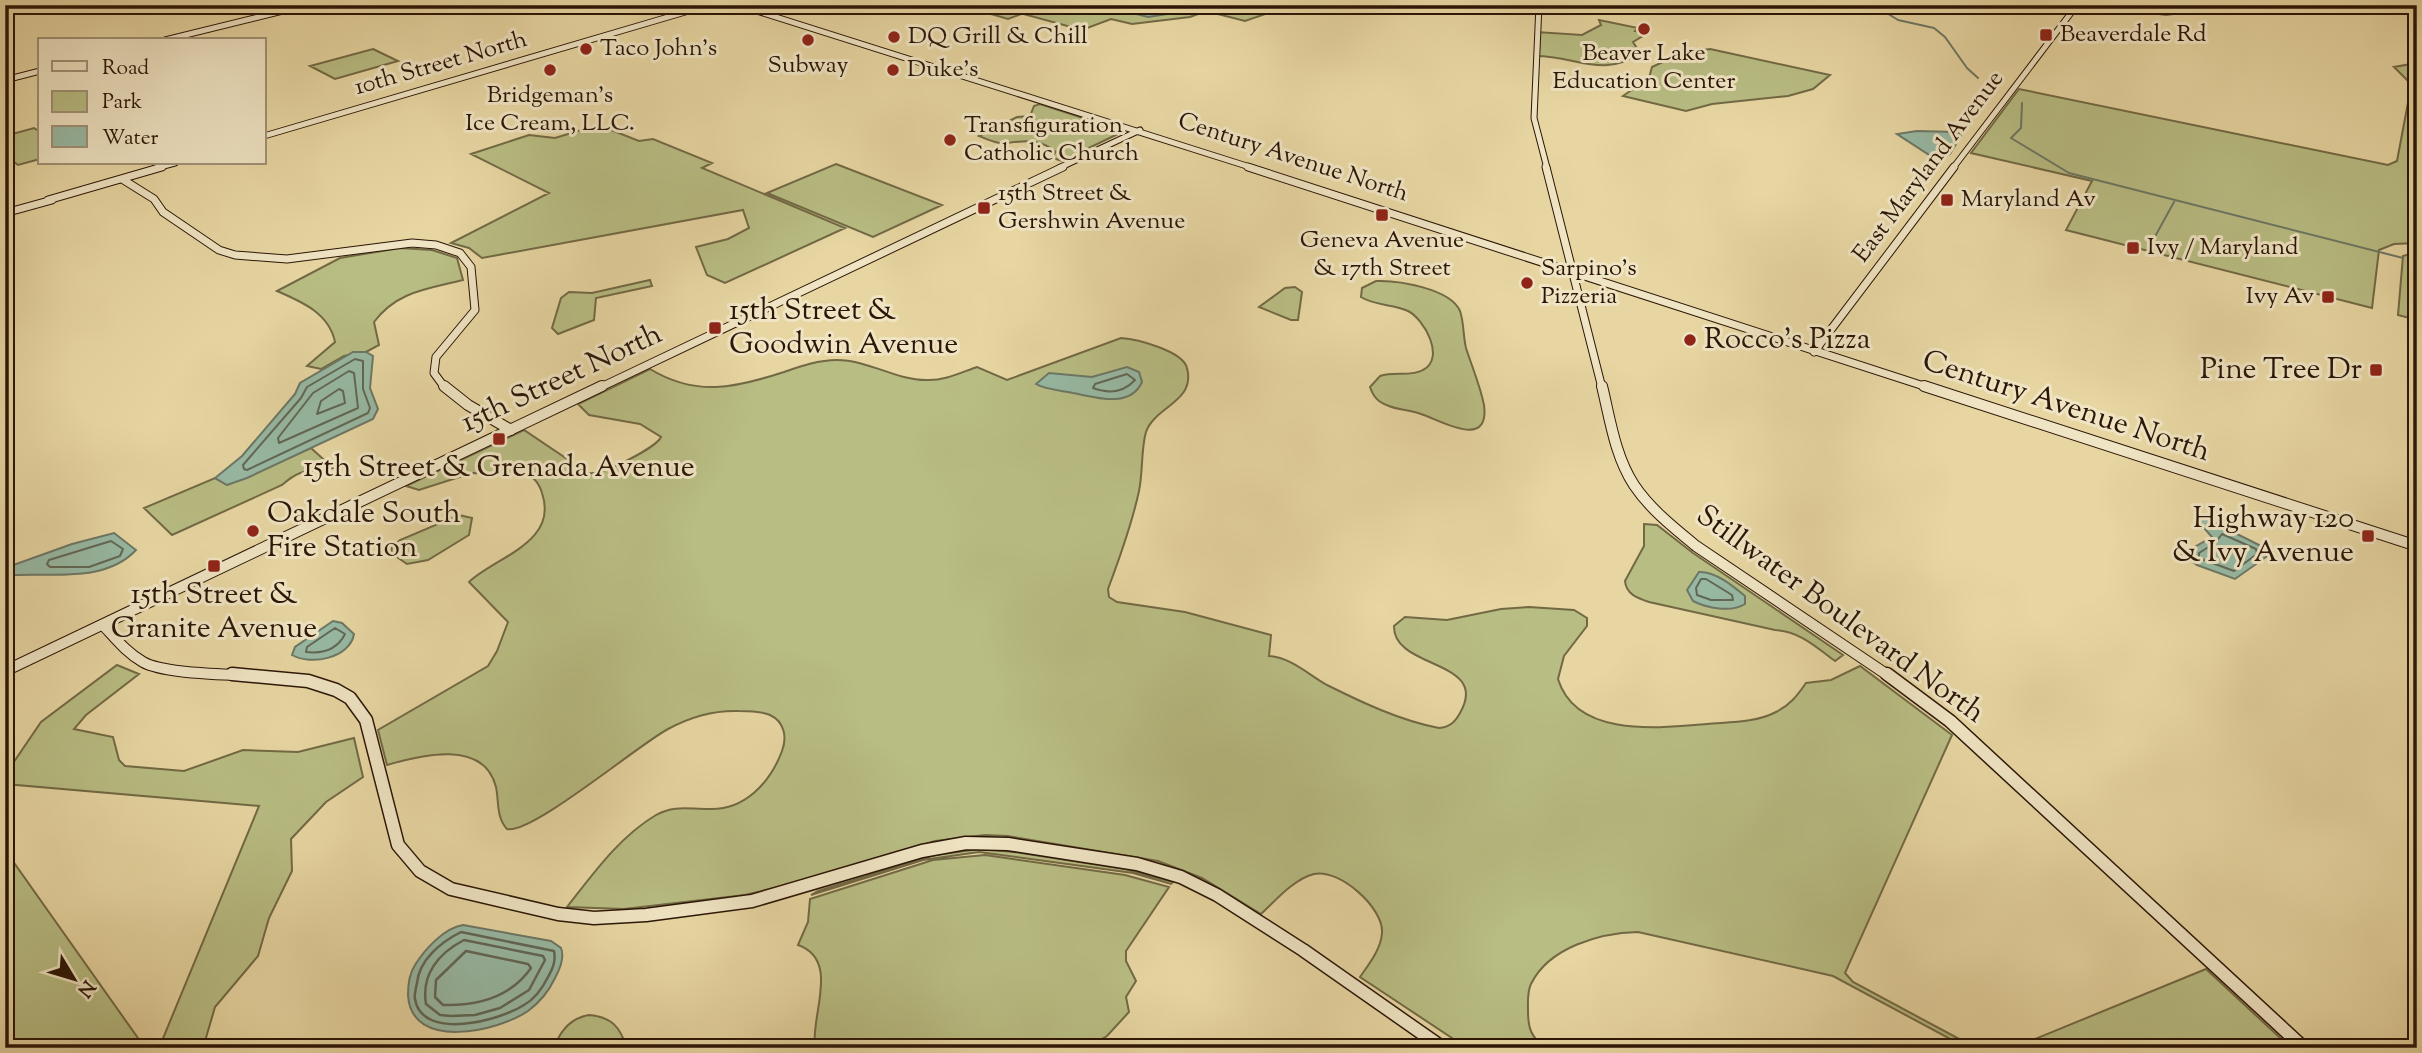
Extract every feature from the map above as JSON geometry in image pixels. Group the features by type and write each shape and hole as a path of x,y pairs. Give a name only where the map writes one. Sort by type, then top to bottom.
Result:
{"street":[{"path":"173,38 307,5"},
{"name":"10th Street North","path":"266,135 709,5"},
{"name":"Century Avenue North","path":"738,5 1140,130 1574,274 2417,546"},
{"name":"Stillwater Boulevard North","path":"1539,5 1534,118 1574,274 1585,291 1620,457 1633,483 1650,506 1696,546 1886,673 1950,722 2304,1048"},
{"path":"2059,5 2108,11 2199,14 2273,5"},
{"path":"2086,5 2108,11"},
{"name":"East Maryland Avenue","path":"1814,352 2076,6"},
{"path":"5,79 38,71"},
{"name":"15th Street North","path":"5,671 1140,130"},
{"path":"5,213 172,164"},
{"path":"122,179 154,199 163,212 173,219 219,250 235,256 287,259 412,243 426,243 462,254 470,265 476,302 474,313 439,352 433,367 434,373 441,387 511,430"},
{"path":"1527,258 1556,261 1569,254"},
{"path":"1585,291 1600,285 1618,288"},
{"path":"103,625 126,650 146,664 171,669 308,681 348,697 366,720 391,825 401,850 428,877 462,893 565,915 618,917 771,897 913,854 952,845 1001,843 1046,849 1146,866 1198,884 1303,950 1443,1048"}],"green space":[{"path":"960,5 1066,5 1037,8 1008,19"},
{"path":"1078,5 1292,5 1245,21 1206,11 1190,17 1132,24 1111,19 1082,30 1027,15 1048,9 1068,14 1100,10"},
{"path":"1599,20 1638,28 1635,31 1646,34 1633,42 1640,53 1627,61 1601,65 1536,56 1537,32 1582,35 1601,25"},
{"path":"373,49 398,61 335,79 310,66"},
{"path":"1710,49 1830,75 1813,89 1788,96 1712,104 1686,111 1623,96 1649,78 1652,67 1682,53"},
{"path":"2417,63 2417,243 2394,244 2379,250 2372,308 2066,230 2092,181 1971,153 2019,89 2388,165 2397,161 2410,92 2408,81 2394,67"},
{"path":"1040,104 1120,130 1120,133 1062,161 1050,157 1056,152 1038,142 1000,143 979,136 1017,117 1030,116 1034,106"},
{"path":"591,127 606,128 639,141 653,139 712,163 702,168 845,228 725,283 707,275 696,247 728,239 749,228 743,210 482,258 469,248 451,243 549,193 471,154 529,135 555,138"},
{"path":"34,128 38,131 38,160 18,165 5,155 5,136"},
{"path":"836,164 942,205 873,237 767,193"},
{"path":"400,248 432,250 457,258 463,280 414,293 393,304 374,322 379,345 366,352 344,356 321,369 307,366 335,342 332,332 321,316 313,310 277,291 340,258"},
{"path":"2417,252 2417,320 2398,315 2403,256"},
{"path":"650,280 652,286 596,298 594,320 558,334 552,328 561,298 569,292 592,293"},
{"path":"1376,281 1423,287 1455,303 1460,311 1466,348 1484,405 1484,419 1479,427 1472,430 1451,426 1416,412 1389,406 1374,396 1370,387 1380,376 1418,372 1430,364 1433,357 1433,348 1426,330 1414,315 1361,297 1362,288"},
{"path":"1295,287 1302,292 1298,320 1291,320 1259,307 1285,288"},
{"path":"1121,338 1148,343 1169,351 1184,362 1188,379 1186,389 1157,416 1146,432 1136,503 1108,589 1109,597 1117,602 1185,612 1271,635 1269,656 1292,663 1327,685 1382,710 1439,728 1452,724 1460,713 1466,696 1463,683 1452,673 1408,651 1398,640 1394,626 1405,617 1447,620 1501,609 1529,607 1574,610 1587,618 1587,626 1564,656 1558,679 1568,698 1582,711 1600,720 1621,725 1666,727 1751,720 1768,716 1785,706 1806,683 1831,680 1860,666 1952,735 1845,973 1853,982 1976,1048 1967,1048 1833,976 1638,932 1592,939 1563,952 1539,971 1529,990 1528,1017 1533,1036 1545,1048 1467,1048 1360,977 1379,945 1381,923 1376,912 1358,892 1335,877 1314,874 1299,880 1261,914 1202,878 1158,861 1007,836 985,835 935,841 803,881 745,895 624,909 567,907 618,845 656,815 675,809 721,808 733,805 754,793 763,784 777,763 784,746 784,736 782,726 775,718 759,712 711,713 676,725 653,738 561,804 520,827 507,829 499,814 496,787 489,772 479,762 450,754 417,757 387,765 378,730 488,666 508,622 469,582 533,537 545,510 538,483 531,476 524,474 472,473 419,490 406,486 524,430 588,473 595,473 628,460 649,448 661,437 640,424 589,415 578,404 650,369 683,384 716,387 749,382 810,364 837,360 860,363 915,379 940,379 977,367 1007,380"},
{"path":"311,448 333,468 296,475 282,485 172,535 144,508 215,478 227,485"},
{"path":"459,515 472,518 469,535 428,560 407,564 391,553 392,547 400,540"},
{"path":"1644,524 1657,525 1693,553 1843,655 1835,661 1792,633 1649,602 1633,595 1627,589 1625,581 1644,546"},
{"path":"117,665 139,674 86,715 74,729 113,737 119,760 125,766 184,771 243,750 298,752 354,738 363,777 326,802 291,839 292,871 269,918 258,956 215,1007 203,1048 159,1048 259,806 5,784 5,775 41,722"},
{"path":"980,849 1125,869 1173,882 1171,884 1133,873 979,852 923,860 811,895 935,855"},
{"path":"5,850 145,1048 5,1048"},
{"path":"985,855 1125,875 1169,887 1126,951 1126,961 1136,981 1126,997 1129,1012 1107,1036 1086,1048 815,1048 821,976 818,963 811,952 798,945 808,922 810,899 933,860"},
{"path":"2206,969 2291,1048 2013,1048"},
{"path":"589,1015 604,1018 614,1024 627,1048 554,1048 567,1026"}],"water":[{"path":"1101,5 1227,5 1148,17"},
{"path":"1917,131 1957,132 1961,136 1950,154 1937,160 1897,134"},
{"path":"353,352 366,352 373,356 370,388 378,409 373,419 247,478 227,485 215,478 242,456 295,394 300,383"},
{"path":"1127,367 1139,372 1142,382 1129,396 1121,398 1091,397 1036,384 1049,373 1092,377"},
{"path":"2201,516 2273,552 2235,579 2197,565 2182,554 2212,537 2197,520"},
{"path":"114,533 136,550 110,567 80,574 15,575 5,578 5,568 72,544"},
{"path":"1699,572 1711,574 1729,584 1745,596 1745,604 1733,608 1719,608 1693,601 1687,590"},
{"path":"333,621 342,623 354,634 345,649 319,660 292,655 295,647"},
{"path":"463,925 551,941 561,948 561,963 553,983 528,1011 497,1025 458,1032 440,1030 424,1024 413,1013 408,995 411,972 430,946 442,935"}],"waterway":[{"path":"1874,5 1898,20 1934,28 1945,37 1967,68 1978,78"},
{"path":"2022,103 2021,128 2011,138 2069,173 2403,258"},
{"path":"2152,242 2174,202"}],"place":[{"name":"Beaver Lake Education Center","path":"1644,29"},
{"name":"Beaverdale Rd","path":"2046,35"},
{"name":"DQ Grill & Chill","path":"894,37"},
{"name":"Subway","path":"808,40"},
{"name":"Taco John's","path":"586,49"},
{"name":"Bridgeman's Ice Cream, LLC.","path":"550,70"},
{"name":"Duke's","path":"893,70"},
{"name":"Transfiguration Catholic Church","path":"950,140"},
{"name":"Maryland Av","path":"1947,200"},
{"name":"15th Street & Gershwin Avenue","path":"984,208"},
{"name":"Geneva Avenue & 17th Street","path":"1382,215"},
{"name":"Ivy / Maryland","path":"2133,248"},
{"name":"Sarpino's Pizzeria","path":"1527,283"},
{"name":"Ivy Av","path":"2328,297"},
{"name":"15th Street & Goodwin Avenue","path":"715,328"},
{"name":"Rocco's Pizza","path":"1690,340"},
{"name":"Pine Tree Dr","path":"2376,370"},
{"name":"15th Street & Grenada Avenue","path":"499,439"},
{"name":"Oakdale South Fire Station","path":"253,531"},
{"name":"Highway 120 & Ivy Avenue","path":"2368,536"},
{"name":"15th Street & Granite Avenue","path":"214,566"}]}
